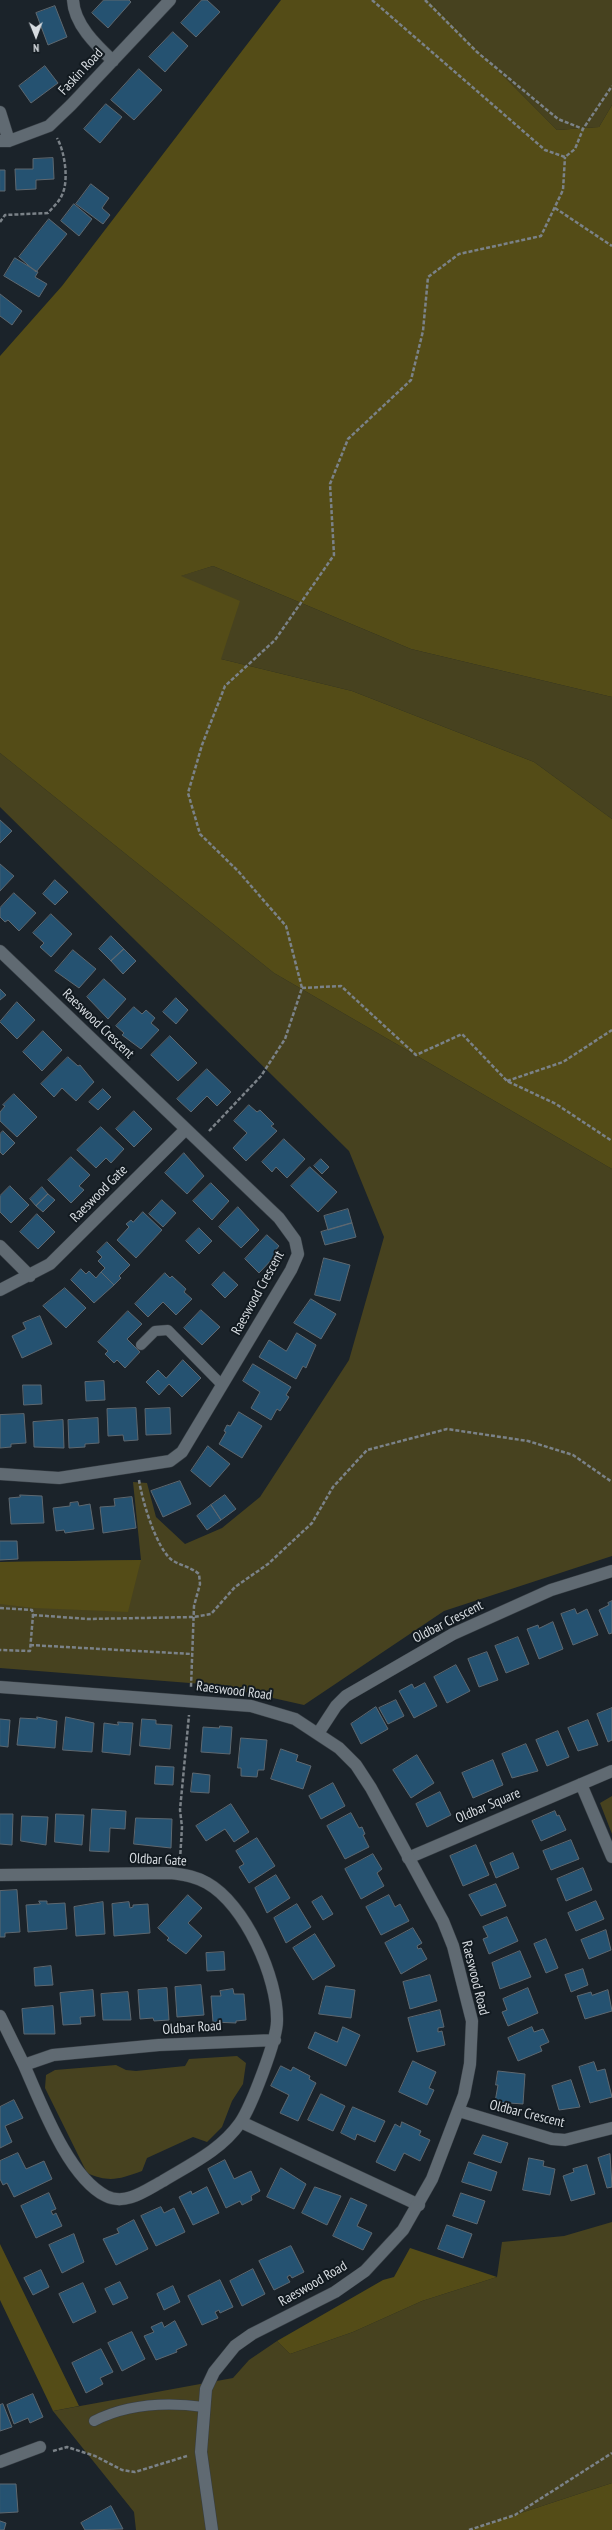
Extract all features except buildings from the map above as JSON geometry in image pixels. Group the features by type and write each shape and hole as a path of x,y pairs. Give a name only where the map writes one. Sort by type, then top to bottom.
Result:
{"street":[{"path":"73,0 73,7 91,41 112,61"},
{"name":"Faskin Road","path":"5,141 50,126 170,0"},
{"path":"0,112 5,141"},
{"name":"Raeswood Crescent","path":"0,951 186,1129 200,1140 279,1218 293,1236 298,1254 283,1285 221,1384 182,1452 170,1461 59,1478 0,1474"},
{"name":"Raeswood Gate","path":"0,1290 30,1276 50,1264 186,1129"},
{"path":"0,1246 30,1276"},
{"name":"Oldbar Crescent","path":"319,1732 336,1706 346,1696 453,1634 551,1590 612,1571"},
{"name":"Raeswood Road","path":"0,1687 190,1701 271,1710 295,1719 319,1732 339,1748 356,1765 444,1921 454,1946 472,2021 470,2064 459,2111 432,2178 419,2205 403,2230 365,2271 335,2292 252,2334 235,2346 214,2372 206,2390 201,2452 212,2530"},
{"name":"Oldbar Square","path":"408,1858 612,1771"},
{"path":"581,1784 612,1857"},
{"name":"Oldbar Gate","path":"0,1874 180,1874 192,1876 208,1883 227,1900 246,1925 260,1951 274,1992 277,2020 275,2040"},
{"path":"0,2016 77,2170 90,2186 107,2197 131,2199 207,2155 230,2135 241,2122 275,2040"},
{"name":"Oldbar Road","path":"24,2066 58,2054 180,2044 275,2040"},
{"name":"Oldbar Crescent","path":"459,2111 552,2139 565,2140 612,2128"},
{"path":"241,2122 419,2205"},
{"path":"0,2462 40,2447"}],"lane":[{"path":"141,1345 155,1331 168,1330 221,1384"},
{"path":"94,2421 110,2413 141,2407 204,2407"}],"path":[{"path":"372,0 545,150 565,157"},
{"path":"425,0 477,52 558,119 583,129"},
{"path":"200,1140 261,1076 285,1039 302,988 286,926 238,871 200,834 188,793 202,744 225,686 275,640 334,555 330,484 348,439 411,380 423,331 428,277 459,254 541,236 563,190 565,157 575,149 583,129 612,86"},
{"path":"0,222 6,215 48,213 62,196 66,184 64,160 59,141 50,126"},
{"path":"555,208 612,246"},
{"path":"302,988 341,986 416,1055 462,1034 507,1081 556,1104 612,1141"},
{"path":"507,1081 563,1062 612,1030"},
{"path":"32,1615 88,1619 194,1617 211,1614 235,1586 268,1564 312,1523 333,1487 367,1450 447,1429 528,1441 573,1455 612,1482"},
{"path":"137,1467 141,1492 163,1551 173,1561 192,1568 200,1574 200,1584 194,1606 190,1701 180,1810 182,1827 180,1874"},
{"path":"0,1608 32,1610 30,1651 0,1650"},
{"path":"30,1645 192,1654"},
{"path":"40,2447 56,2452 67,2447 95,2456 122,2470 135,2472 201,2452"},
{"path":"469,2530 514,2515 612,2453"}],"shaded area":[{"path":"281,0 428,0 557,130 599,127 612,105 612,697 411,649 213,566 181,576 240,601 221,659 352,691 534,762 612,819 612,1169 274,973 0,753 0,356 62,286"},
{"path":"428,0 612,0 612,105 599,127 557,130"},
{"path":"213,566 411,649 612,697 612,819 534,762 352,691 221,659 180,576"},
{"path":"0,753 274,973 612,1169 612,1556 444,1611 304,1705 215,1685 0,1668 0,1562 141,1560 133,1482 147,1483 156,1517 185,1544 222,1528 260,1497 349,1360 384,1237 349,1151 0,807"},
{"path":"141,1560 128,1612 34,1608 0,1604 0,1562"},
{"path":"612,1796 612,1834 600,1803"},
{"path":"237,2056 246,2063 243,2084 232,2101 222,2127 207,2142 193,2137 147,2158 142,2171 121,2178 108,2179 87,2173 45,2088 46,2075 55,2070 116,2065 126,2070 136,2071 185,2066 189,2059"},
{"path":"612,2222 612,2483 469,2530 136,2530 134,2512 53,2411 233,2378 249,2360 277,2341 290,2354 353,2332 422,2301 497,2277 502,2242 564,2236"},
{"path":"0,2244 79,2406 53,2411 0,2300"},
{"path":"410,2248 497,2277 422,2301 353,2332 290,2354 277,2341 383,2280 394,2277"},
{"path":"612,2483 612,2530 469,2530"}]}
